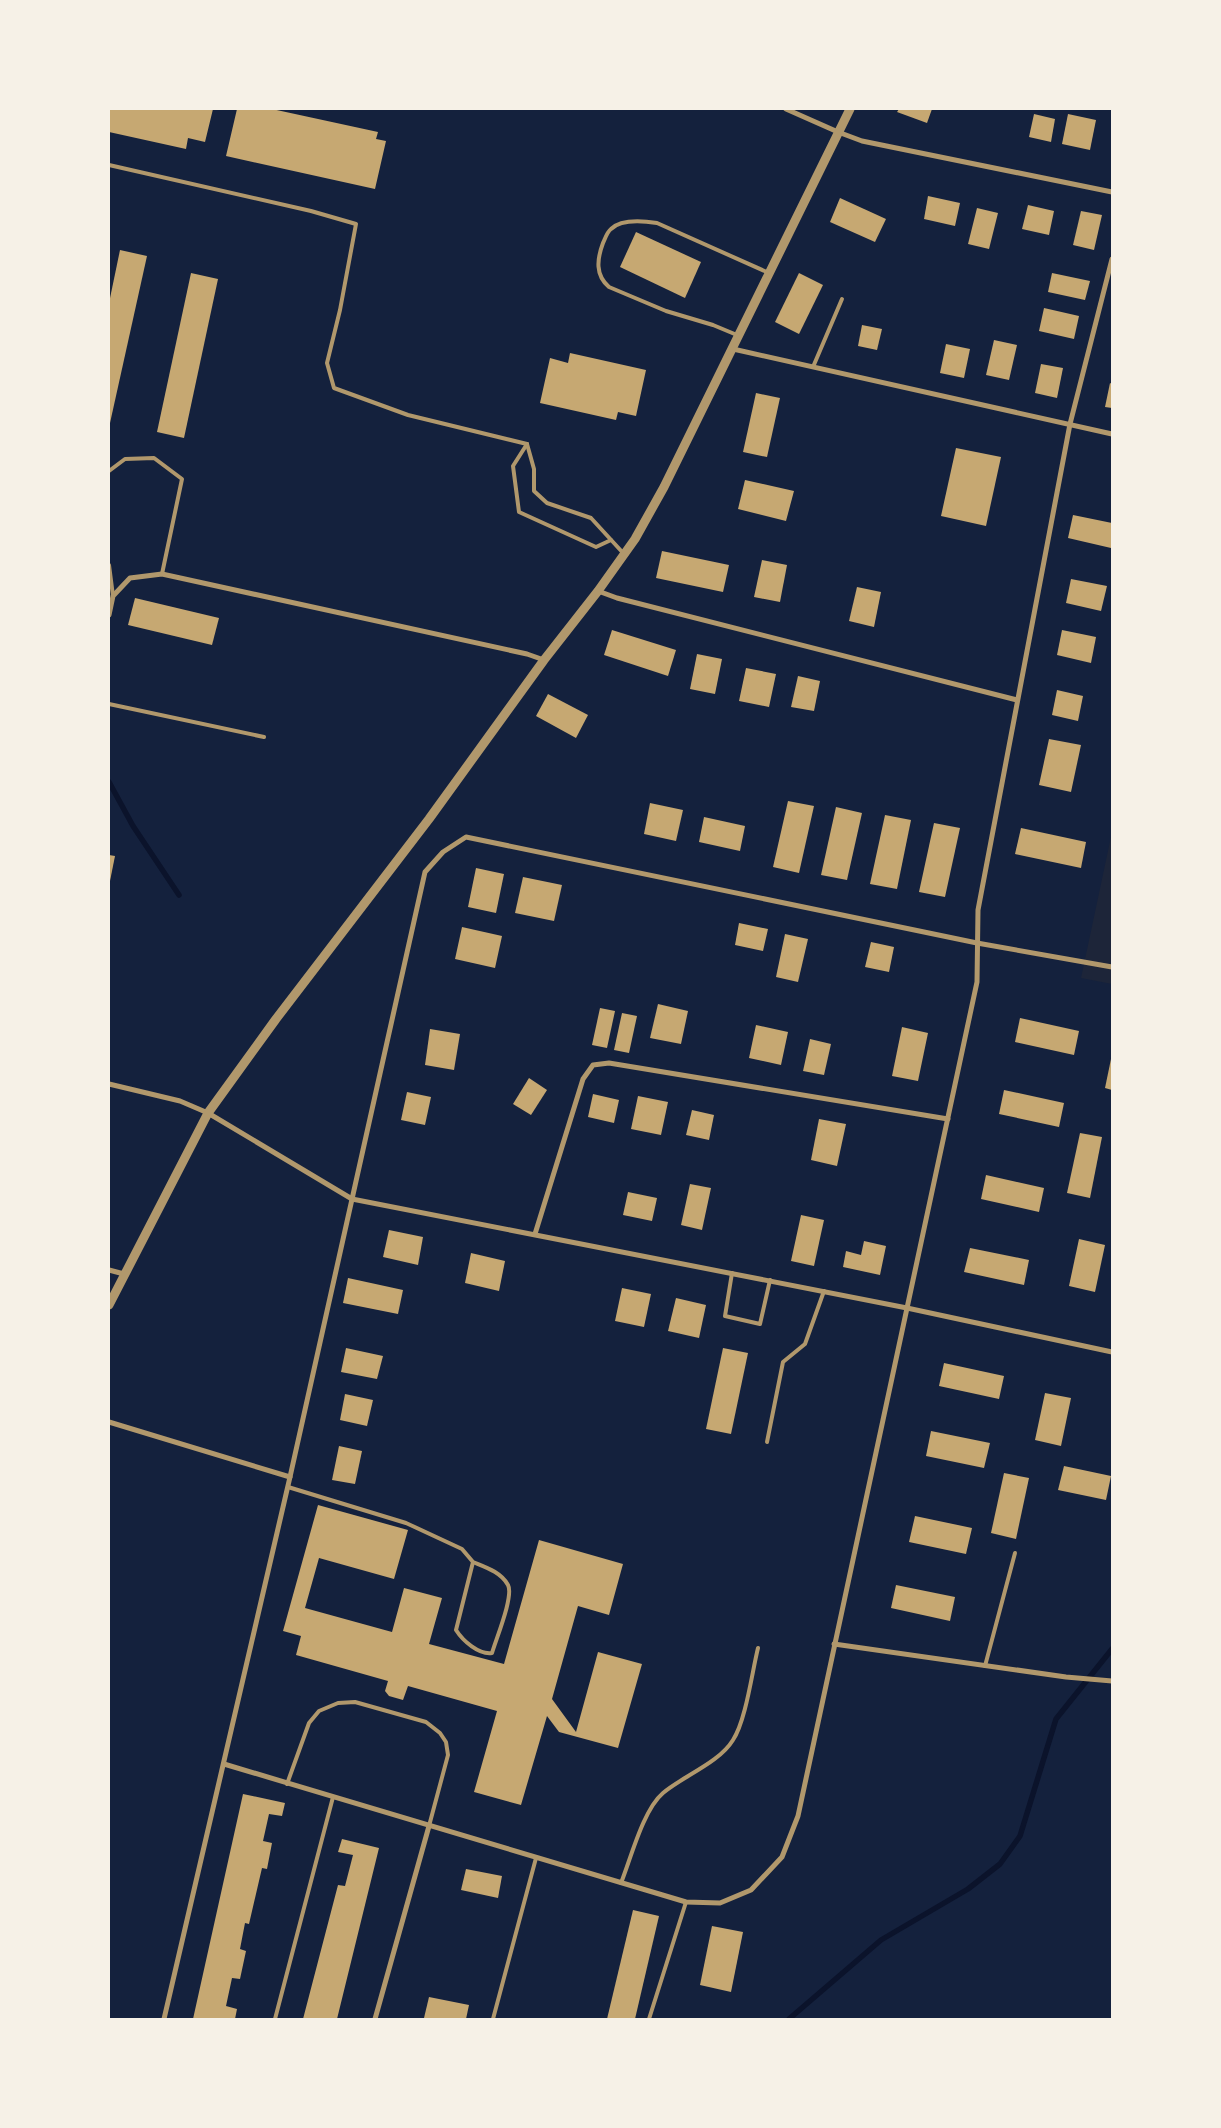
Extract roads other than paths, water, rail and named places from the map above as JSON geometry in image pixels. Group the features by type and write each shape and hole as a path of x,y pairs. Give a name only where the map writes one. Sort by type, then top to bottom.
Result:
{"street":[{"path":"786,109 862,141 1112,192"},
{"path":"109,1305 208,1113 276,1019 429,819 544,660 624,554 664,488 850,109"},
{"path":"224,1764 686,1902 720,1904 750,1890 782,1857 798,1816 977,982 978,910 1017,700 1070,424 1112,259"},
{"path":"733,349 1112,434"},
{"path":"109,615 113,596 130,578 162,574 527,654 544,660"},
{"path":"598,590 617,598 1017,700"},
{"path":"164,2019 288,1487 425,872 443,852 466,837 977,943 1112,967"},
{"path":"535,1234 583,1079 593,1065 609,1063 948,1119"},
{"path":"109,1084 180,1102 208,1113 352,1199 770,1280 1112,1352"},
{"path":"109,1270 124,1274"},
{"path":"109,1422 290,1477"},
{"path":"834,1644 984,1666 1112,1681"},
{"path":"376,2019 429,1826"}],"lane":[{"path":"109,165 311,211 356,224 340,310 327,363 334,388 408,415 527,444"},
{"path":"739,336 713,325 666,311 609,287 603,282 600,274 598,257 607,234 611,228 621,224 642,221 657,223 770,273"},
{"path":"813,367 842,299"},
{"path":"527,444 534,469 534,491 547,502 591,518 624,554"},
{"path":"527,444 513,466 519,512 596,547 611,540"},
{"path":"109,471 125,459 154,458 182,479 162,574"},
{"path":"109,565 113,596"},
{"path":"109,704 264,737"},
{"path":"732,1273 725,1316 760,1324 770,1280"},
{"path":"767,1442 783,1362 805,1344 824,1291"},
{"path":"288,1487 406,1523 462,1548 473,1562 496,1572 509,1586 510,1596 492,1653 486,1654 462,1639 456,1630 473,1562"},
{"path":"984,1666 1015,1553"},
{"path":"621,1883 650,1808 662,1794 719,1755 734,1740 742,1717 758,1648"},
{"path":"287,1784 309,1722 318,1710 338,1703 355,1702 426,1722 440,1733 446,1742 448,1755 429,1826"},
{"path":"275,2019 333,1797"},
{"path":"493,2019 536,1858"},
{"path":"649,2019 686,1902"}],"waterway":[{"path":"109,782 133,826 179,895"},
{"path":"789,2019 881,1940 968,1889 1000,1864 1020,1836 1056,1719 1112,1649"}]}
